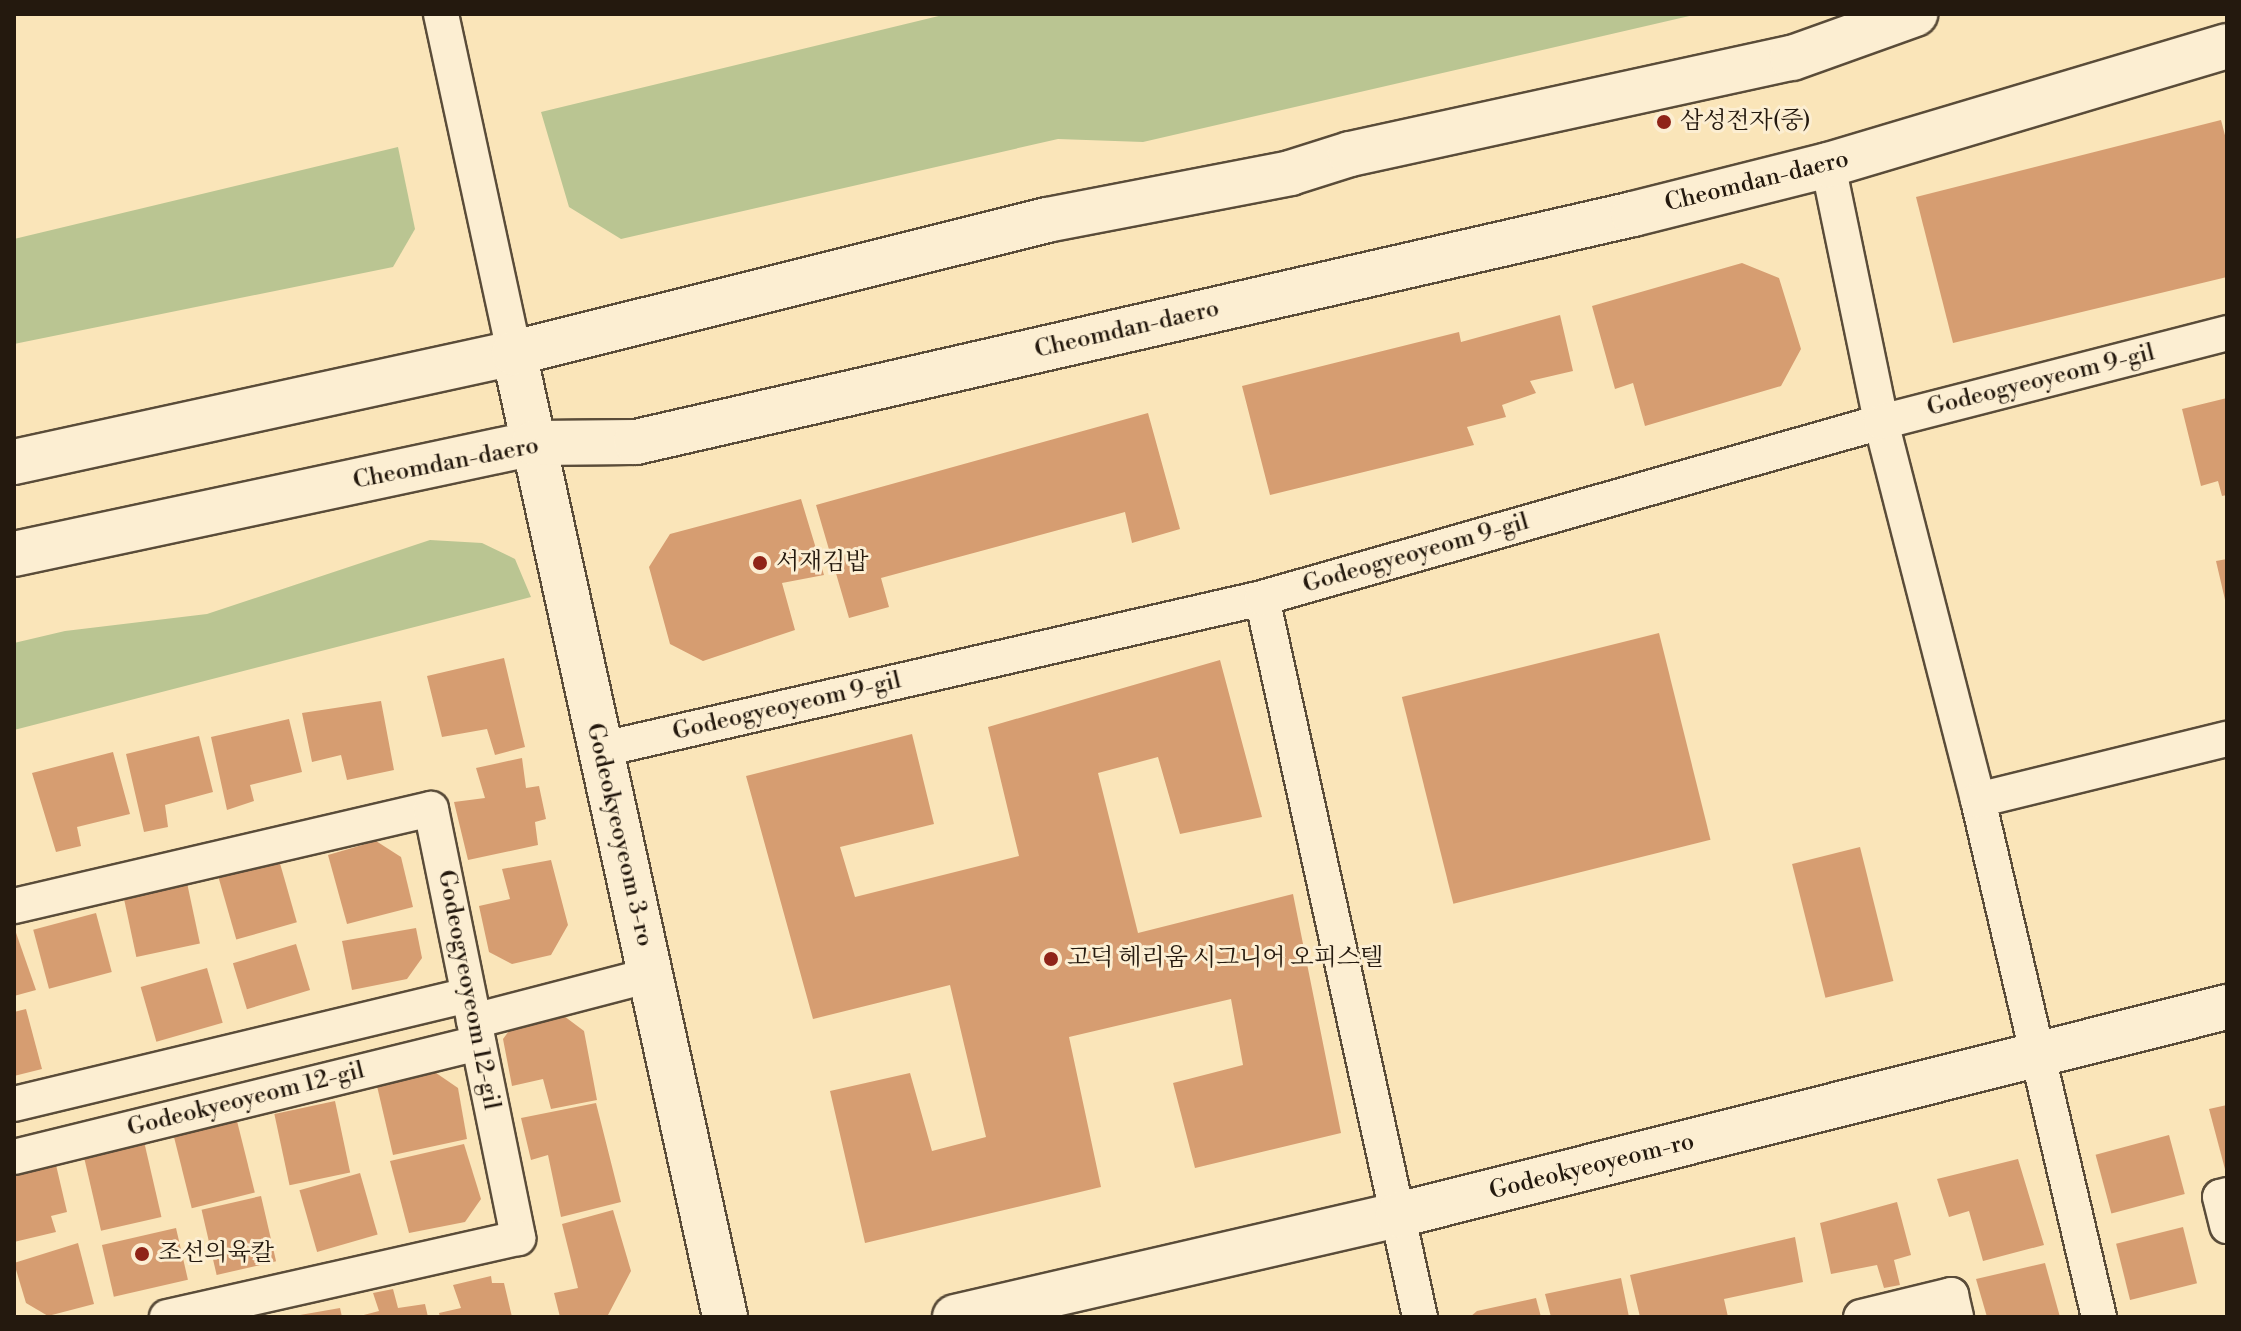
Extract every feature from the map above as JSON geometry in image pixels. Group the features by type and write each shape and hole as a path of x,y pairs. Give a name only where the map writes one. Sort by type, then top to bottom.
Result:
{"street":[{"path":"441,14 514,353"},
{"path":"14,462 514,353 1047,220 1290,173 1350,154 1792,58 1915,14"},
{"name":"Cheomdan-daero","path":"14,554 534,443 636,442 1828,165 2227,46"},
{"path":"1828,165 1881,422 1978,800 2099,1317"},
{"name":"Godeogyeoyeom 9-gil","path":"599,750 1262,598 1881,422 2227,333"},
{"name":"Godeokyeoyeom 3-ro","path":"514,353 725,1317"},
{"path":"1262,598 1420,1317"},
{"path":"1978,800 2227,739"},
{"name":"Godeogyeoyeom 12-gil","path":"14,906 431,809 518,1238 167,1317"},
{"path":"14,1104 473,1019 651,975"},
{"name":"Godeokyeoyeom-ro","path":"955,1317 1398,1215 2227,1007"},
{"name":"Godeokyeoyeom 12-gil","path":"14,1157 473,1019"},
{"path":"2227,1195 2220,1197 2227,1226"},
{"path":"1861,1317 1951,1295 1956,1317"}],"green space":[{"path":"947,14 1698,14 1143,142 1058,139 621,239 569,207 541,112"},
{"path":"398,147 415,229 393,267 14,344 14,239"},
{"path":"430,540 482,543 515,559 531,597 14,730 14,643 65,631 207,614"}],"building":[{"path":"2221,120 2227,143 2227,277 1953,343 1916,197"},
{"path":"1742,263 1779,278 1801,349 1781,386 1645,426 1633,383 1615,389 1592,306"},
{"path":"1560,315 1573,371 1530,381 1536,393 1502,405 1506,417 1467,427 1474,445 1270,495 1242,386 1459,332 1461,342"},
{"path":"2227,398 2227,495 2222,496 2218,481 2201,486 2182,409"},
{"path":"1148,413 1180,529 1132,543 1125,512 881,578 889,607 849,618 816,505"},
{"path":"801,499 824,575 782,583 795,630 703,661 670,644 649,567 670,534"},
{"path":"2227,559 2227,604 2226,604 2216,561"},
{"path":"1659,633 1711,840 1453,904 1402,697"},
{"path":"504,658 525,747 495,755 487,729 442,737 427,676"},
{"name":"고덕 헤리움 시그니어 오피스텔","path":"1220,660 1262,817 1180,834 1158,757 1098,773 1138,933 1293,894 1341,1133 1195,1168 1173,1083 1243,1065 1231,999 1069,1037 1101,1187 865,1243 830,1091 910,1073 932,1151 986,1137 950,985 813,1019 746,776 912,734 934,824 840,847 855,897 1019,856 988,727"},
{"path":"381,701 394,770 347,780 341,755 312,762 302,713"},
{"path":"289,719 302,772 250,785 254,801 227,810 211,737"},
{"path":"199,736 213,792 165,805 168,827 144,832 126,754"},
{"path":"113,752 130,814 77,827 81,846 56,852 32,773"},
{"path":"522,758 526,788 539,786 546,819 535,822 538,845 468,860 454,802 485,798 476,768"},
{"path":"376,841 401,857 413,907 347,924 328,855"},
{"path":"1860,847 1893,981 1825,998 1792,864"},
{"path":"277,853 297,922 236,940 216,870"},
{"path":"551,860 568,925 551,955 512,964 489,952 479,906 510,899 502,869"},
{"path":"186,878 200,944 136,957 122,892"},
{"path":"96,913 112,972 49,989 33,930"},
{"path":"14,927 36,990 14,996"},
{"path":"416,928 422,958 407,979 352,990 342,941"},
{"path":"296,944 310,990 247,1009 233,963"},
{"path":"207,968 223,1023 156,1042 141,987"},
{"path":"26,1009 42,1069 14,1076 14,1012"},
{"path":"556,1010 584,1031 597,1100 551,1109 543,1079 512,1086 503,1039 519,1017"},
{"path":"423,1064 458,1088 467,1139 393,1155 374,1073"},
{"path":"335,1101 350,1172 290,1185 274,1114"},
{"path":"596,1103 621,1202 561,1217 548,1155 531,1160 521,1118"},
{"path":"2227,1105 2227,1173 2226,1173 2209,1109"},
{"path":"235,1113 255,1193 192,1208 172,1129"},
{"path":"2169,1135 2185,1194 2111,1214 2096,1155"},
{"path":"143,1137 161,1217 101,1231 83,1151"},
{"path":"464,1144 481,1199 465,1222 409,1233 390,1161"},
{"path":"53,1152 67,1212 51,1216 56,1232 14,1242 14,1160"},
{"path":"2018,1159 2044,1245 1983,1261 1969,1211 1949,1217 1937,1179"},
{"path":"360,1173 378,1235 317,1252 299,1190"},
{"path":"261,1196 276,1261 217,1275 202,1210"},
{"path":"1897,1202 1911,1255 1894,1260 1900,1285 1884,1288 1877,1265 1831,1274 1820,1223"},
{"path":"613,1210 631,1271 608,1315 560,1317 554,1293 578,1288 562,1224"},
{"path":"2183,1227 2197,1283 2130,1300 2116,1244"},
{"path":"176,1228 188,1280 114,1297 102,1245"},
{"path":"1795,1237 1803,1282 1724,1299 1728,1317 1640,1317 1630,1275"},
{"path":"78,1243 94,1304 48,1316 26,1303 14,1263"},
{"path":"2045,1263 2060,1317 1987,1317 1976,1279"},
{"path":"491,1276 492,1283 504,1283 512,1317 440,1317 439,1313 461,1308 453,1285"},
{"path":"1621,1278 1629,1317 1551,1317 1545,1294"},
{"path":"393,1289 398,1308 425,1304 428,1317 356,1317 379,1311 373,1293"},
{"path":"1536,1298 1541,1317 1470,1317 1477,1311"},
{"path":"340,1308 342,1317 300,1317 300,1315"}],"place":[{"name":"삼성전자(중)","path":"1664,122"},
{"name":"서재김밥","path":"760,563"},
{"name":"고덕 헤리움 시그니어 오피스텔","path":"1051,959"},
{"name":"조선의육칼","path":"142,1254"}]}
